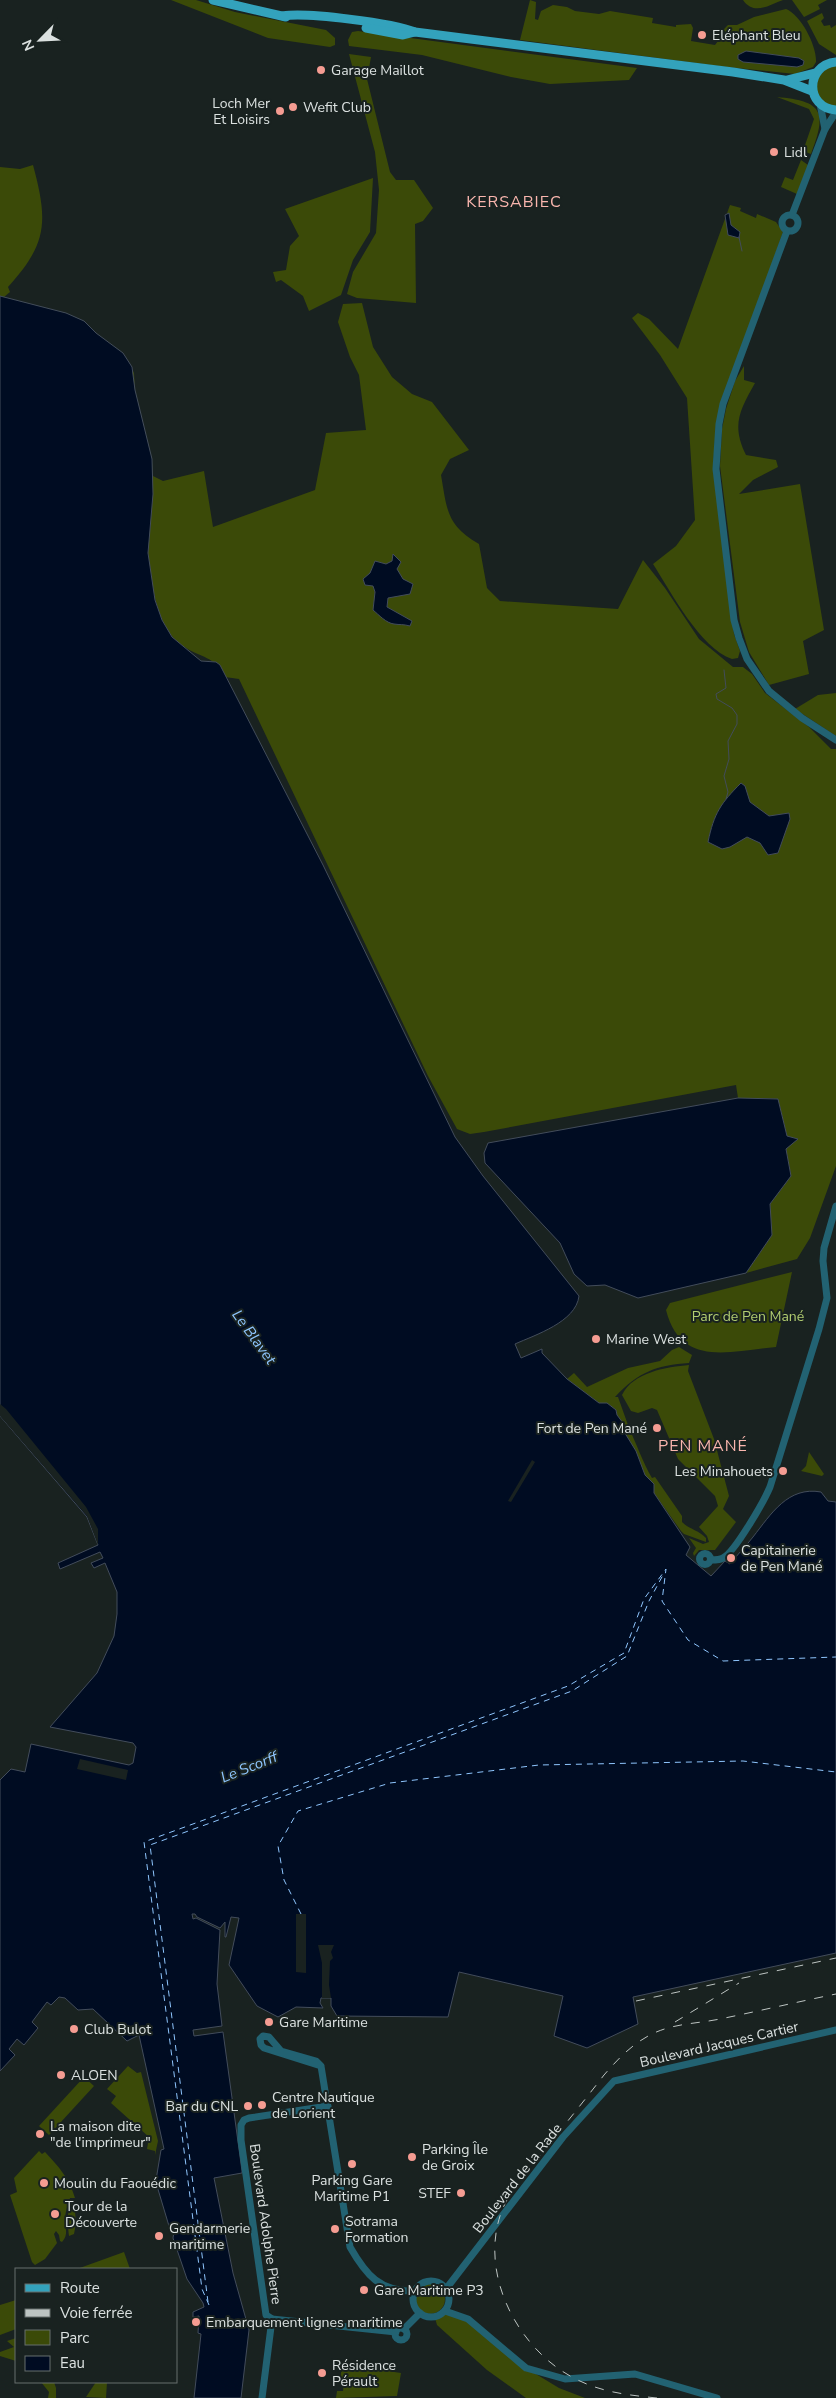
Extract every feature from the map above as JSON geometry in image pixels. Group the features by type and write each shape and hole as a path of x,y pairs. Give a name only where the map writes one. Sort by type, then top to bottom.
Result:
{"main road":[{"path":"213,0 283,16 293,14 339,19 403,28 415,32 784,80 812,91 820,104 836,111"},
{"path":"784,80 815,73 827,64 836,62"},
{"path":"812,91 815,73"}],"street":[{"path":"820,104 825,129"},
{"path":"792,215 825,129 836,111"},
{"path":"792,215 798,219 798,226 795,230 787,231 783,227 782,220 785,216 792,215"},
{"path":"787,231 723,404 716,469 734,620 746,660 757,676 784,706 836,740"},
{"path":"711,1560 723,1558 732,1549 762,1504 770,1488 827,1298 824,1248 836,1206"},
{"name":"Boulevard Jacques Cartier","path":"609,2085 614,2081 836,2030"},
{"path":"321,2066 264,2048 260,2046 260,2039 263,2036 269,2036 281,2051 316,2061 321,2066 350,2247 359,2262 381,2286 395,2291 414,2292"},
{"name":"Boulevard de la Rade","path":"446,2289 559,2142 609,2085"},
{"name":"Boulevard Adolphe Pierre","path":"328,2106 249,2118 244,2120 241,2126 266,2315 272,2318 396,2332 400,2328 404,2329 420,2313"},
{"path":"427,2280 438,2282 446,2289 450,2299 445,2312 435,2318 426,2317 420,2313 413,2302 414,2292 420,2284 427,2280"},
{"path":"445,2312 468,2319 526,2368 565,2379 634,2374 717,2398"},
{"path":"262,2398 272,2318"}],"green space":[{"path":"171,0 196,0 235,12 326,30 335,38 335,45 330,47 268,38"},
{"path":"530,0 536,2 535,19 538,20 541,11 553,5 567,7 575,11 599,14 610,11 653,18 652,23 676,27 676,25 691,24 693,28 691,41 715,45 718,41 722,41 723,36 726,36 726,32 723,30 728,25 737,25 754,17 786,9 792,12 807,32 814,48 816,62 813,67 795,74 520,40"},
{"path":"743,0 783,0 757,8 747,5"},
{"path":"792,0 827,0 818,5 820,9 804,17"},
{"path":"822,13 824,18 821,21 824,26 830,25 831,28 836,25 836,55 819,44 807,21"},
{"path":"358,31 637,68 629,80 550,84 511,77 422,55 349,46 348,40 352,32"},
{"path":"349,54 371,57 367,79 390,172 396,180 414,180 433,208 423,221 415,224 416,303 357,298 347,294 353,272 376,233 379,190 375,152"},
{"path":"836,66 836,107 825,104 816,92 818,77 828,67"},
{"path":"777,97 804,102 812,105 817,111 820,118 819,128 811,154 803,151 814,119 809,109"},
{"path":"801,160 808,165 797,194 781,187 785,177 793,180"},
{"path":"33,165 41,202 41,230 31,257 8,287 10,292 4,297 66,313 84,321 96,333 123,353 134,373 135,390 152,459 153,476 163,481 204,471 213,527 315,490 326,433 366,430 359,375 350,357 338,322 343,304 362,303 373,347 392,377 412,394 432,402 469,450 450,459 441,475 447,507 454,523 460,530 479,544 487,588 500,601 618,609 643,560 665,588 699,639 733,667 743,667 752,674 765,693 809,727 831,749 836,749 836,1166 810,1238 797,1259 746,1273 772,1235 770,1204 791,1176 786,1149 787,1136 778,1099 738,1098 736,1085 484,1132 470,1134 457,1129 428,1076 239,679 225,677 212,661 189,650 174,639 161,617 157,604 148,554 0,490 0,167 20,169"},
{"path":"373,178 370,232 353,260 341,295 309,311 303,296 281,280 276,282 273,272 286,270 290,246 299,236 285,209"},
{"path":"730,205 741,208 740,211 756,218 757,214 776,222 783,232 716,426 713,468 734,634 740,651 738,658 732,659 720,653 709,643 687,618 653,564 676,546 695,520 687,398 660,355 632,318 638,313 649,319 678,349"},
{"path":"744,366 744,380 755,383 745,401 739,418 738,426 741,444 746,455 776,460 778,467 753,480 739,494 800,484 824,630 803,641 809,674 769,685 749,652 740,622 720,466 722,429 726,409 735,381"},
{"path":"836,693 836,736 795,709 818,695"},
{"name":"Parc de Pen Mané","path":"792,1272 776,1347 724,1352 709,1352 695,1348 683,1341 673,1328 666,1310 670,1303"},
{"path":"679,1347 692,1355 689,1363 649,1371 632,1381 615,1397 618,1397 628,1425 626,1428 629,1428 652,1478 655,1477 682,1516 682,1522 703,1535 706,1538 706,1542 684,1534 654,1493 654,1484 645,1475 636,1451 623,1430 623,1423 616,1410 607,1403 599,1403 567,1379 574,1373 587,1387 628,1368 660,1361 672,1350"},
{"path":"689,1365 688,1371 714,1439 729,1496 723,1509 736,1522 715,1550 699,1550 694,1556 693,1553 696,1548 689,1538 703,1544 709,1542 707,1536 699,1527 718,1506 715,1496 678,1459 657,1410 652,1408 638,1413 631,1411 622,1395 627,1387 642,1376 661,1369"},
{"path":"809,1452 824,1474 822,1476 801,1471 806,1466"},
{"path":"128,2066 137,2073 141,2072 158,2141 155,2155 155,2151 147,2149 149,2137 111,2103 116,2096 107,2089"},
{"path":"84,2077 94,2086 49,2135 39,2126"},
{"path":"39,2151 42,2154 45,2152 59,2168 70,2184 75,2198 70,2198 66,2211 66,2234 64,2239 62,2242 60,2241 56,2231 54,2234 57,2243 45,2259 35,2265 32,2262 10,2195 17,2192 14,2178"},
{"path":"74,2200 76,2223 74,2234 69,2236 67,2219 71,2201"},
{"path":"124,2252 130,2268 80,2268"},
{"path":"430,2284 441,2288 445,2299 441,2310 430,2314 419,2310 415,2299 419,2288"},
{"path":"15,2300 15,2329 0,2335 0,2305"},
{"path":"445,2311 468,2319 526,2368 559,2388 585,2398 526,2398 487,2370 437,2325 435,2318"},
{"path":"15,2338 15,2361 0,2356 0,2352 14,2347 7,2341"},
{"path":"342,2364 401,2373 397,2396 336,2398 337,2391 343,2391 344,2382 340,2381"},
{"path":"42,2383 54,2383 56,2398 48,2398 49,2392"},
{"path":"95,2383 107,2383 106,2398 86,2397"}],"water":[{"path":"746,51 799,58 804,61 803,65 797,67 743,62 738,59 738,55"},
{"path":"729,213 731,225 740,232 739,238 728,235 725,215"},
{"path":"0,296 66,313 84,321 96,333 123,353 132,367 135,390 152,459 153,494 148,553 155,600 162,620 172,637 201,661 216,662 220,665 323,865 455,1137 483,1176 579,1296 571,1313 563,1320 543,1332 515,1344 521,1358 542,1349 542,1353 567,1379 599,1403 607,1403 616,1410 623,1423 623,1430 636,1451 645,1475 654,1484 654,1493 690,1547 686,1555 711,1576 725,1561 730,1564 774,1511 790,1498 799,1493 809,1491 821,1492 828,1501 836,1502 836,1953 633,1997 638,2024 587,2048 554,2036 563,1996 459,1972 448,2017 337,2016 331,2006 331,1998 321,1998 320,2003 323,2008 296,2007 278,2017 257,2006 229,1965 239,1918 231,1917 225,1937 225,1922 220,1928 192,1914 193,1919 196,1918 220,1930 217,1984 222,2026 193,2030 194,2036 223,2032 242,2171 242,2173 214,2178 233,2273 249,2330 241,2398 194,2398 201,2334 198,2333 199,2316 193,2317 193,2312 204,2307 187,2279 173,2238 174,2232 169,2226 157,2186 155,2186 161,2150 164,2149 139,2035 127,2041 93,2009 78,2010 65,1998 59,1997 51,2005 47,2002 32,2022 38,2028 24,2045 17,2039 9,2049 15,2055 0,2071 0,1780 11,1769 25,1772 31,1744 129,1765 133,1763 136,1747 133,1743 50,1727 97,1673 114,1636 117,1592 105,1563 94,1568 91,1563 103,1558 100,1552 60,1569 58,1563 98,1545 87,1517 0,1416"},
{"path":"393,554 401,562 397,569 403,579 413,584 410,594 388,598 387,607 412,621 410,626 388,622 373,610 375,592 373,586 365,585 363,579 370,573 375,561 386,564 392,561"},
{"path":"741,783 745,786 750,802 769,816 789,813 790,819 778,853 768,855 760,843 747,837 730,847 722,849 708,842 719,809"},
{"path":"738,1098 778,1099 787,1136 798,1139 786,1149 791,1176 770,1204 772,1235 746,1273 638,1298 605,1285 587,1286 574,1274 560,1243 485,1163 484,1153 488,1143"}],"pier":[{"path":"0,1404 86,1507 98,1529 98,1545 87,1516 0,1416"},
{"path":"532,1460 535,1462 511,1502 508,1501"},
{"path":"80,1759 128,1770 126,1780 77,1769"},
{"path":"296,1914 306,1914 306,1973 296,1972"},
{"path":"318,1945 334,1945 331,1952 333,1958 330,1961 329,1985 331,1998 322,1998 322,1963"}],"waterway":[{"path":"739,237 742,251"},
{"path":"724,670 726,688 716,694 717,699 732,708 737,715 737,724 728,741 729,759 724,776 728,792 726,799"}],"ferry route":[{"path":"209,2305 202,2289 144,1842 568,1686 624,1653 644,1599 666,1569 662,1601 688,1640 723,1661 836,1657"},
{"path":"208,2302 150,1845 572,1691 627,1656 649,1601 663,1575"},
{"path":"301,1914 284,1880 278,1846 298,1811 390,1783 539,1765 743,1761 836,1772"}],"railway":[{"path":"636,2001 836,1958"},
{"path":"675,2022 739,1983"},
{"path":"657,2398 613,2392 582,2382 552,2364 534,2347 519,2327 507,2304 499,2281 495,2256 496,2232 503,2208 521,2179 604,2075 614,2063 643,2039 659,2031 676,2026 720,2019 836,1994"}],"place":[{"name":"Eléphant Bleu","path":"702,35"},
{"name":"Garage Maillot","path":"321,70"},
{"name":"Wefit Club","path":"293,107"},
{"name":"Loch Mer Et Loisirs","path":"280,111"},
{"name":"Lidl","path":"774,152"},
{"name":"Marine West","path":"596,1339"},
{"name":"Fort de Pen Mané","path":"657,1428"},
{"name":"Les Minahouets","path":"783,1471"},
{"name":"Capitainerie de Pen Mané","path":"731,1558"},
{"name":"Gare Maritime","path":"269,2022"},
{"name":"Club Bulot","path":"74,2029"},
{"name":"ALOEN","path":"61,2075"},
{"name":"Centre Nautique de Lorient","path":"262,2105"},
{"name":"Bar du CNL","path":"248,2106"},
{"name":"La maison dite \"de l'imprimeur\"","path":"40,2134"},
{"name":"Parking Île de Groix","path":"412,2157"},
{"name":"Parking Gare Maritime P1","path":"352,2164"},
{"name":"Moulin du Faouédic","path":"44,2183"},
{"name":"STEF","path":"461,2193"},
{"name":"Tour de la Découverte","path":"55,2214"},
{"name":"Sotrama Formation","path":"335,2229"},
{"name":"Gendarmerie maritime","path":"159,2236"},
{"name":"Gare Maritime P3","path":"364,2290"},
{"name":"Embarquement lignes maritime","path":"196,2322"},
{"name":"Résidence Pérault","path":"322,2373"}],"district":[{"name":"KERSABIEC","path":"514,201"},
{"name":"PEN MANÉ","path":"703,1445"}],"water label":[{"name":"Le Blavet","path":"254,1337"},
{"name":"Le Scorff","path":"249,1767"}]}
